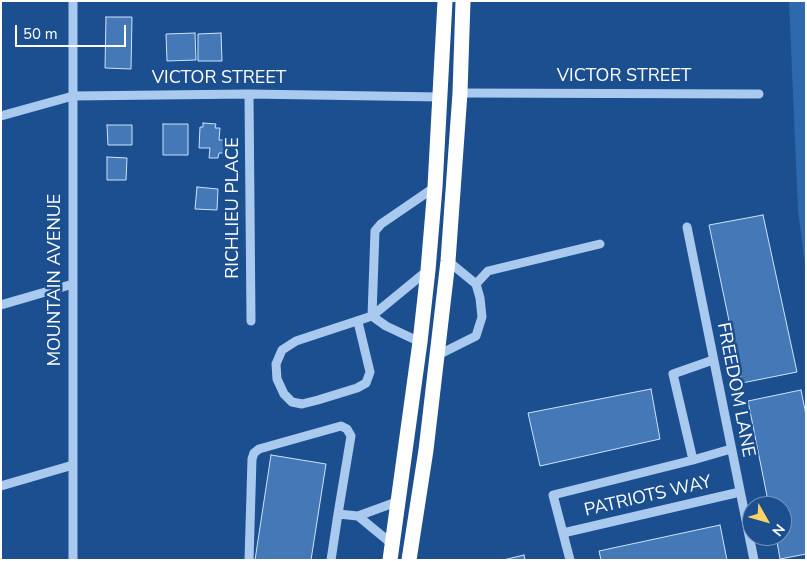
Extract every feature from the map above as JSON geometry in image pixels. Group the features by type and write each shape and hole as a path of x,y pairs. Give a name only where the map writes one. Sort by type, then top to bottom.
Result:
{"highway":[{"path":"390,560 428,270 435,187 445,1"},
{"path":"409,560 438,355 448,261 460,93 463,1"}],"street":[{"name":"MOUNTAIN AVENUE","path":"72,560 73,1"},
{"name":"VICTOR STREET","path":"460,93 759,94"},
{"name":"VICTOR STREET","path":"1,116 73,96 250,94 440,97"},
{"name":"RICHLIEU PLACE","path":"250,94 251,321"},
{"path":"372,316 375,231 381,224 435,187"},
{"name":"FREEDOM LANE","path":"687,227 730,449 754,560"},
{"path":"476,284 488,271 600,244"},
{"path":"438,355 476,336 482,317 476,284 448,261"},
{"path":"358,322 370,372 366,383 357,388 302,404 292,402 284,394 277,379 276,364 282,350 296,341 372,316 428,270"},
{"path":"1,305 73,284"},
{"path":"372,316 386,326 420,342"},
{"name":"PATRIOTS WAY","path":"693,460 673,374 713,360"},
{"path":"249,560 252,459 254,453 259,449 337,426 350,432 350,441 331,560"},
{"name":"PATRIOTS WAY","path":"570,560 553,495 730,449"},
{"path":"1,486 72,465"},
{"name":"PATRIOTS WAY","path":"563,533 740,492"},
{"path":"338,514 358,516 399,501"},
{"path":"358,516 392,544"}],"shaded area":[{"path":"789,1 806,1 806,273 798,210"}],"building":[{"path":"106,17 132,17 131,69 105,68"},
{"path":"195,33 196,60 167,61 166,34"},
{"path":"221,33 222,61 198,61 198,34"},
{"path":"203,123 216,124 215,128 220,128 219,140 226,140 225,153 219,153 218,158 209,158 210,148 199,148 200,127 203,127"},
{"path":"163,124 188,124 188,155 163,155"},
{"path":"107,125 132,125 132,145 108,145"},
{"path":"107,157 127,158 126,180 107,180"},
{"path":"197,187 218,189 217,210 195,209"},
{"path":"763,215 797,372 742,383 709,225"},
{"path":"651,389 660,439 540,466 528,413"},
{"path":"801,390 806,415 806,554 780,559 778,546 792,546 792,496 767,496 748,401"},
{"path":"271,455 326,464 311,560 255,560"},
{"path":"720,525 727,560 601,560 599,551"},
{"path":"524,555 525,560 503,560"}]}
